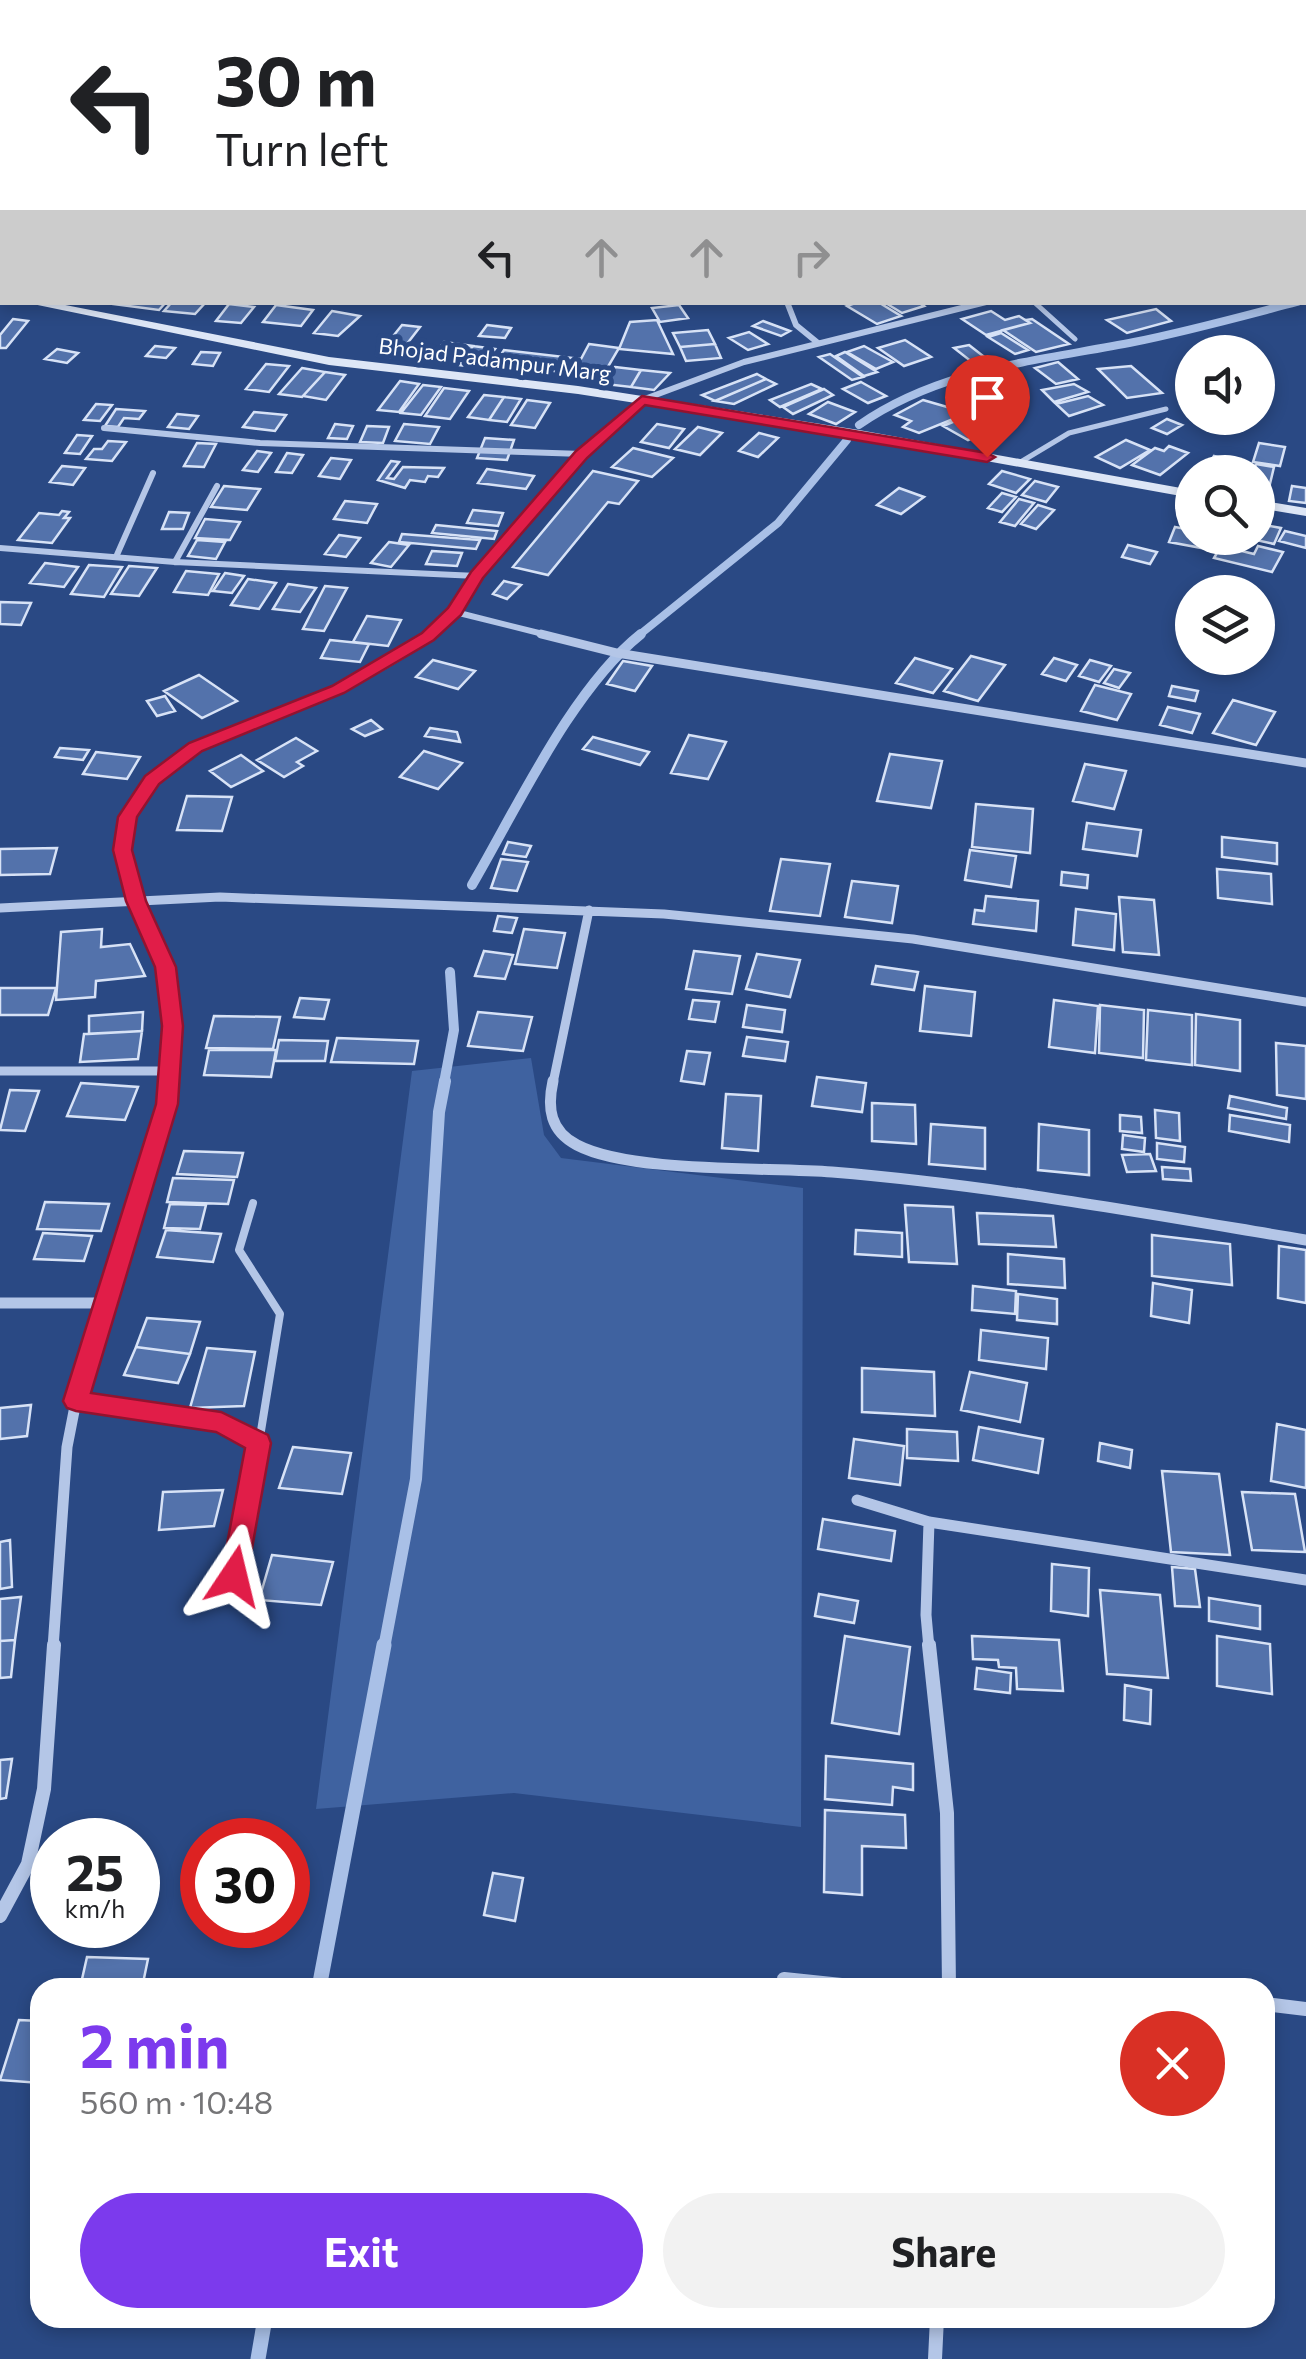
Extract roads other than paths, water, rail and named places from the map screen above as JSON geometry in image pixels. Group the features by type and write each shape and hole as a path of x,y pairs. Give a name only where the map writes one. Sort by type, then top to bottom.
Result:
{"street":[{"name":"Bhojad Padampur Marg","path":"44,305 330,361 642,400 1175,491"},
{"path":"788,305 796,325 818,343"},
{"path":"0,1916 28,1864 44,1789 68,1447 76,1401 167,1104 173,1026 165,967 136,901 122,850 127,817 152,780 196,747 338,690 428,636 454,612 476,576 582,454 642,400 744,362 974,305"},
{"path":"104,428 260,443 582,454"},
{"path":"116,557 152,473"},
{"path":"175,562 217,486"},
{"path":"1275,507 1306,512"},
{"path":"0,548 175,562 476,576"},
{"path":"454,612 506,628 635,656 1306,763"},
{"path":"0,908 220,896 589,910 913,939 1306,1002"},
{"path":"589,910 548,1105 556,1128 577,1145 624,1160 834,1172 1126,1210 1306,1240"},
{"path":"0,1072 170,1071"},
{"path":"0,1304 109,1303"},
{"path":"76,1401 221,1422 259,1443 234,1576"},
{"path":"857,1500 929,1522 1306,1580"},
{"path":"929,1522 926,1614 947,1813 951,1922 948,1978"},
{"path":"1275,2005 1306,2009"},
{"path":"935,2359 937,2328"}],"lane":[{"path":"1037,305 1075,339"},
{"path":"1019,463 1040,444 1116,418 1166,409"},
{"path":"253,1203 238,1250 280,1314 259,1443"}],"waterway":[{"path":"859,425 923,391 991,369 1134,342 1285,305"},
{"path":"638,636 778,523 847,440"},
{"path":"472,885 569,717 616,657 641,634"},
{"path":"444,1083 454,1030 450,972"},
{"path":"384,1648 416,1479 439,1112 445,1081"},
{"path":"321,1978 384,1645"},
{"path":"258,2359 263,2328"}]}
